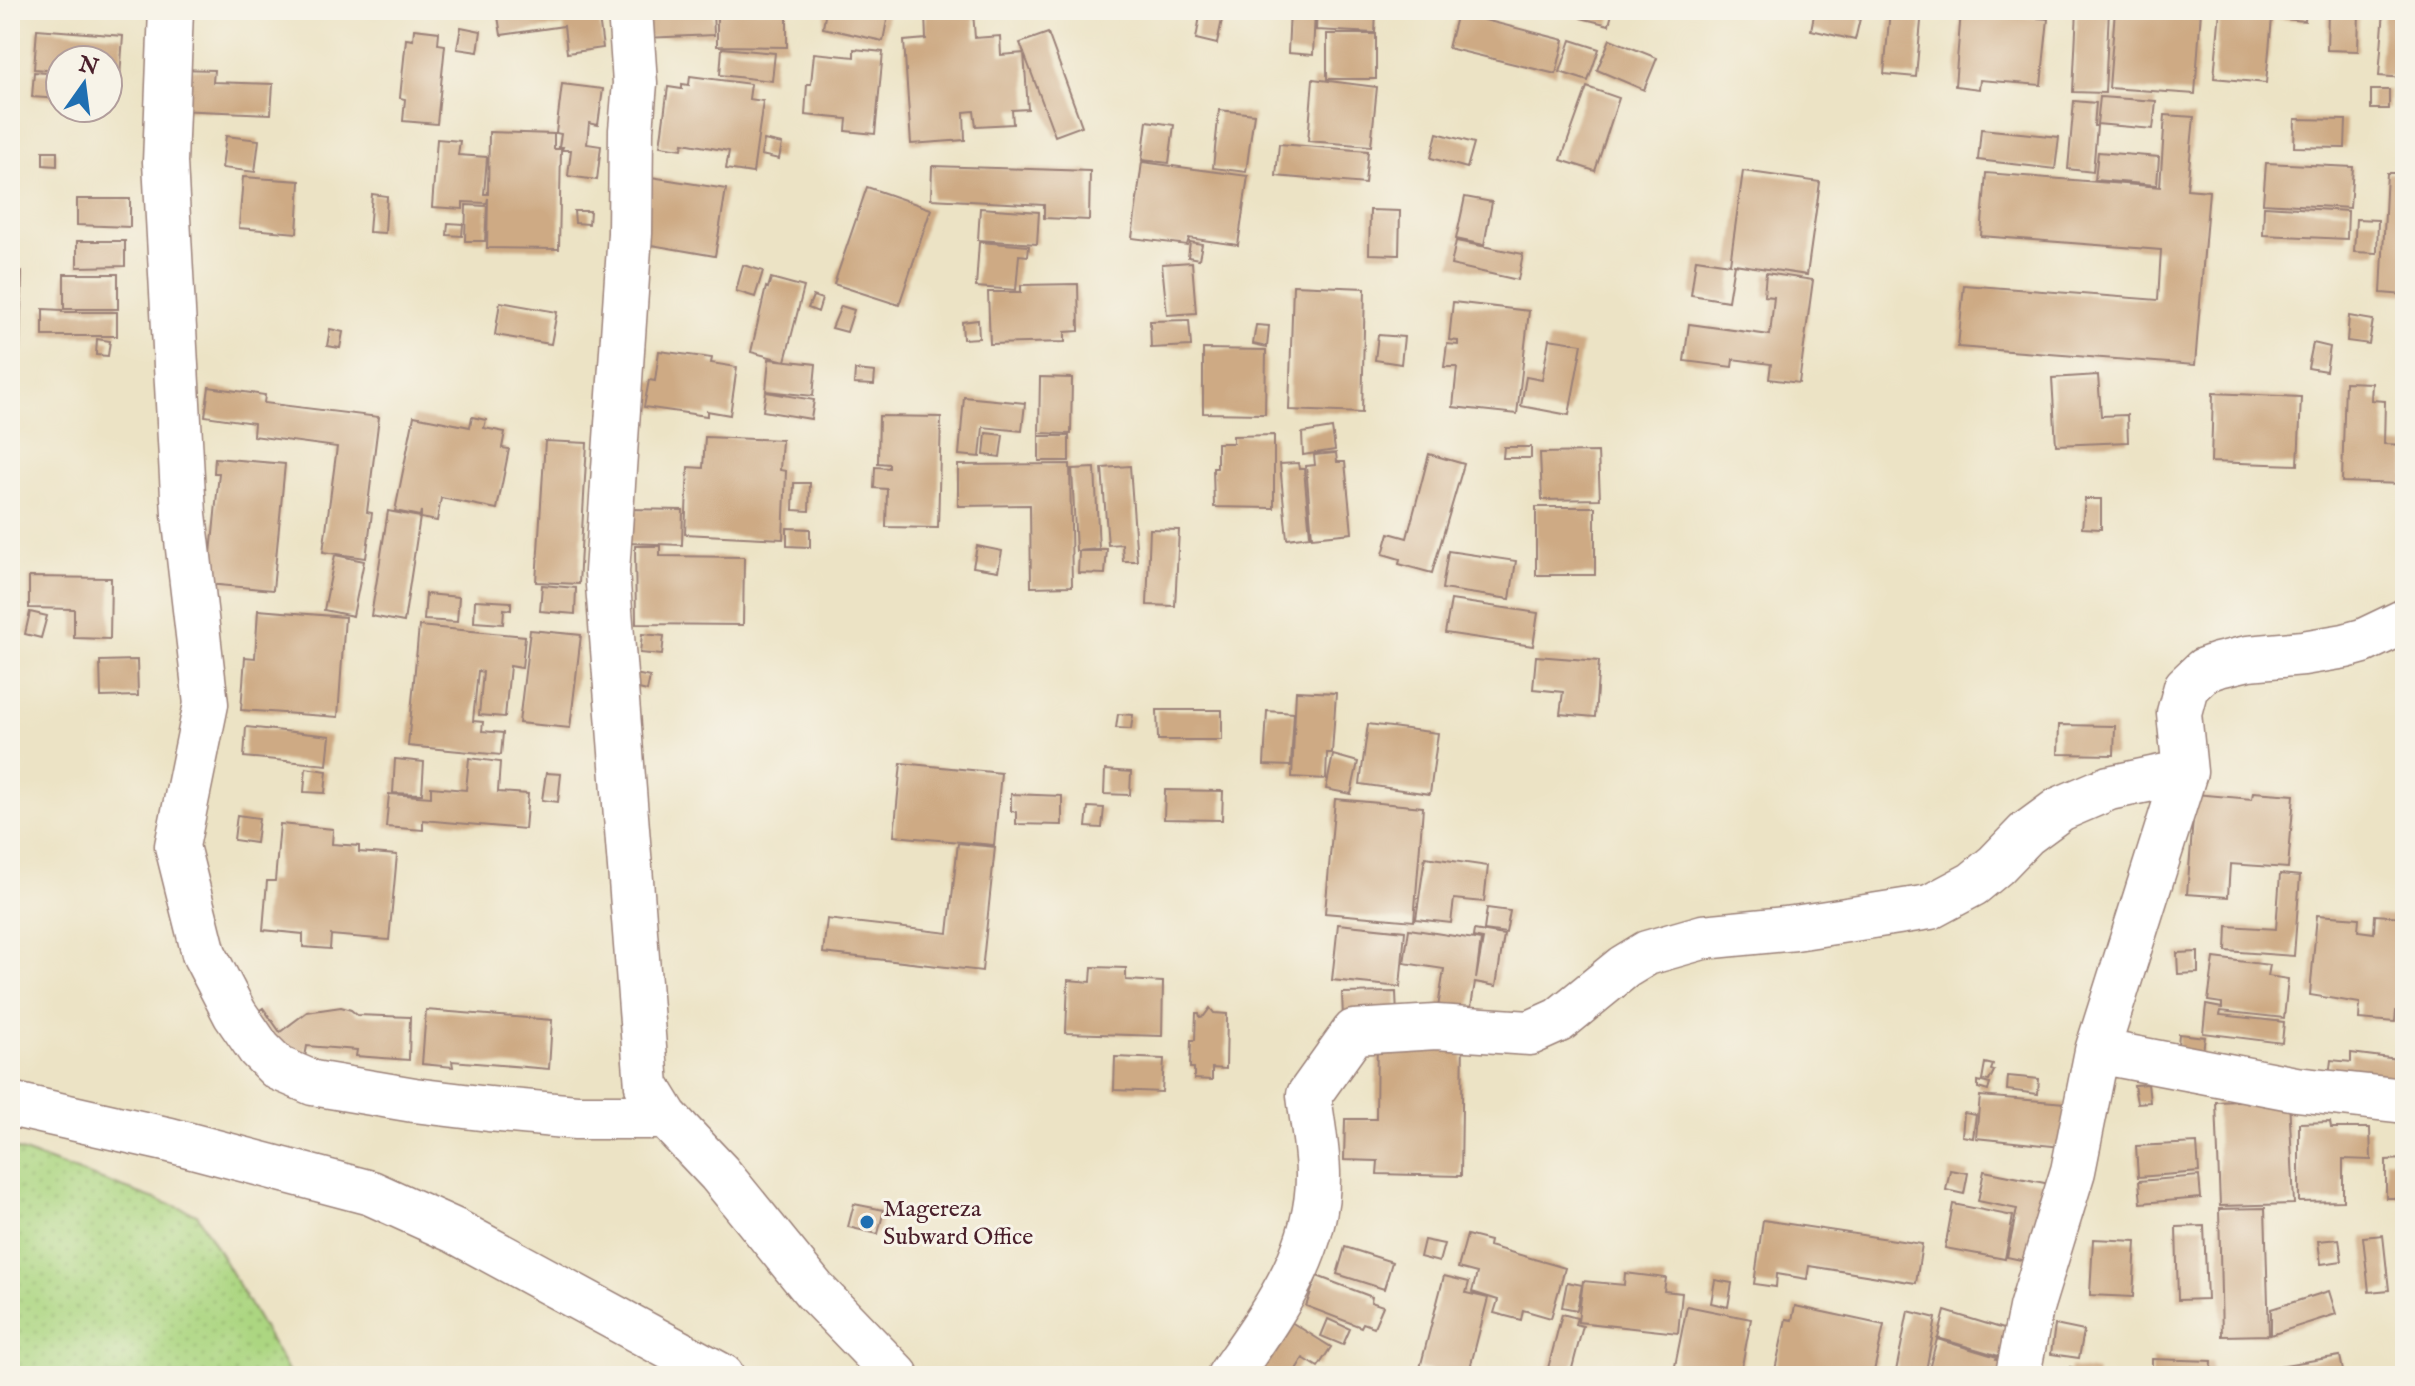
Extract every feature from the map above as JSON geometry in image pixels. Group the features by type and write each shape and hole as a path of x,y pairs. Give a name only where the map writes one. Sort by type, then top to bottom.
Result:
{"street":[{"path":"171,10 165,162 184,514 206,704 177,846 204,954 235,1014 259,1049 278,1068 313,1083 489,1109 576,1117 666,1117"},
{"path":"630,10 635,83 631,130 630,233 607,572 647,1086 666,1117 719,1173 814,1290 897,1376"},
{"path":"2021,1376 2019,1369 2031,1308 2073,1171 2097,1051 2185,772 2179,727 2180,700 2186,687 2204,670 2248,658 2345,646 2405,621"},
{"path":"1229,1376 1283,1297 1304,1253 1316,1206 1318,1174 1309,1095 1354,1032 1436,1027 1530,1033 1559,1020 1624,967 1647,953 1703,937 1795,928 1930,907 1973,884 2026,834 2060,809 2118,785 2185,772"},
{"path":"2097,1051 2296,1089 2405,1101"},
{"path":"10,1104 170,1140 371,1193 455,1231 722,1376"}],"green space":[{"path":"10,1147 197,1214 291,1376 10,1376"}],"building":[{"path":"497,10 598,10 603,48 567,53 564,26 501,35"},
{"path":"642,10 713,10 714,35 644,38"},
{"path":"717,10 787,10 787,47 717,46"},
{"path":"826,10 889,10 883,41 823,28"},
{"path":"1201,10 1224,10 1217,44 1196,39"},
{"path":"1266,10 1285,10 1285,16 1266,15"},
{"path":"1290,10 1315,10 1313,55 1288,53"},
{"path":"1317,10 1376,10 1375,33 1316,30"},
{"path":"1583,10 1613,10 1609,25 1581,18"},
{"path":"1815,10 1862,10 1855,40 1811,30"},
{"path":"1890,10 1922,10 1916,77 1884,74"},
{"path":"2077,10 2109,10 2105,93 2073,92"},
{"path":"2115,10 2201,10 2195,94 2109,88"},
{"path":"2220,10 2306,10 2305,21 2272,18 2266,83 2214,78"},
{"path":"2328,10 2359,10 2358,51 2327,50"},
{"path":"2384,10 2405,10 2405,78 2379,76"},
{"path":"1961,11 2048,19 2041,85 1980,80 1979,89 1955,86"},
{"path":"973,12 975,38 1000,36 1001,55 1024,53 1028,109 1012,110 1013,124 976,126 974,111 964,112 965,140 911,144 904,41 926,39 925,14"},
{"path":"1457,13 1564,40 1556,74 1448,48"},
{"path":"461,27 481,31 478,52 457,49"},
{"path":"37,29 123,36 122,44 44,44 44,70 34,69"},
{"path":"414,29 439,32 438,44 445,45 437,124 403,121 405,99 400,98 406,39 413,40"},
{"path":"1048,33 1082,126 1055,136 1020,43"},
{"path":"1327,34 1376,34 1376,79 1327,79"},
{"path":"1610,39 1657,58 1644,90 1597,70"},
{"path":"1571,40 1599,49 1588,81 1560,72"},
{"path":"722,48 775,53 772,81 720,75"},
{"path":"854,49 883,52 875,134 846,131 847,119 805,115 807,84 811,84 814,53 854,57"},
{"path":"178,69 214,70 213,82 273,84 271,114 176,110"},
{"path":"34,72 44,73 44,98 32,97"},
{"path":"690,76 751,84 749,99 763,101 753,173 726,169 729,151 683,143 682,149 660,146 668,87 682,89 682,84 689,85"},
{"path":"1313,79 1377,87 1371,146 1308,141"},
{"path":"562,84 603,89 598,125 589,123 587,144 601,146 597,180 568,176 571,150 559,147 561,134 556,133"},
{"path":"1587,87 1619,98 1595,171 1561,160"},
{"path":"2371,90 2389,90 2389,109 2371,109"},
{"path":"2100,97 2156,101 2153,129 2097,124"},
{"path":"2074,101 2096,103 2093,172 2068,169"},
{"path":"1219,110 1254,114 1246,172 1213,168"},
{"path":"2165,115 2194,117 2187,189 2209,191 2195,365 1958,347 1964,285 2158,300 2161,250 1981,236 1986,173 2160,187"},
{"path":"2295,119 2346,120 2345,148 2294,147"},
{"path":"1147,121 1174,125 1169,163 1142,160"},
{"path":"1981,129 2059,137 2055,169 1978,160"},
{"path":"489,132 554,134 554,149 561,149 559,249 487,248 488,198 487,203 463,202 463,209 432,207 437,139 460,141 458,155 487,157 484,194 488,194"},
{"path":"1437,133 1474,143 1467,168 1431,158"},
{"path":"226,136 259,140 255,172 222,168"},
{"path":"764,140 782,144 779,159 761,155"},
{"path":"1279,144 1368,151 1365,184 1276,176"},
{"path":"43,151 57,151 57,166 43,165"},
{"path":"2098,152 2159,157 2157,185 2095,180"},
{"path":"1142,162 1248,176 1238,245 1189,238 1187,245 1132,238"},
{"path":"2266,163 2353,167 2350,208 2263,203"},
{"path":"932,166 1090,171 1089,220 1044,218 1044,205 931,199"},
{"path":"1743,171 1820,182 1807,275 1734,264 1728,301 1691,295 1696,259 1730,264"},
{"path":"2387,173 2405,173 2405,295 2381,293"},
{"path":"243,177 300,181 297,233 239,228"},
{"path":"651,177 726,189 715,256 640,243"},
{"path":"867,187 931,209 899,305 834,284"},
{"path":"372,194 387,196 385,233 369,232"},
{"path":"1465,197 1492,202 1484,245 1456,239"},
{"path":"77,199 130,199 130,227 77,225"},
{"path":"466,205 487,206 485,241 465,241"},
{"path":"2264,206 2348,211 2347,239 2263,235"},
{"path":"980,208 1039,212 1037,244 978,240"},
{"path":"1370,210 1400,211 1399,255 1369,254"},
{"path":"574,211 590,211 589,224 575,223"},
{"path":"2356,219 2378,220 2377,253 2354,252"},
{"path":"448,223 463,224 462,236 447,235"},
{"path":"77,241 125,241 125,266 77,267"},
{"path":"1456,241 1523,254 1518,280 1451,265"},
{"path":"979,242 1029,246 1028,256 1019,255 1016,290 976,287"},
{"path":"1190,242 1202,244 1199,259 1188,257"},
{"path":"1192,262 1196,313 1167,315 1162,264"},
{"path":"743,265 763,271 755,297 736,291"},
{"path":"10,271 22,272 20,354 10,354"},
{"path":"1766,273 1813,280 1799,383 1769,379 1771,364 1733,359 1732,367 1684,361 1689,324 1770,335 1774,297 1764,296"},
{"path":"64,274 118,274 118,309 64,309"},
{"path":"771,278 804,287 785,361 751,352 766,287"},
{"path":"1078,284 1079,331 1065,332 1065,342 990,344 988,292 1021,292 1021,285"},
{"path":"1293,285 1365,288 1362,413 1289,410"},
{"path":"813,296 822,299 818,312 808,308"},
{"path":"500,302 557,312 551,344 495,335"},
{"path":"1453,302 1529,311 1517,414 1453,407 1457,367 1444,367 1447,344 1458,345 1458,341 1449,340"},
{"path":"841,306 854,310 847,332 832,328"},
{"path":"43,309 117,312 117,336 43,336"},
{"path":"2349,316 2373,320 2369,344 2347,341"},
{"path":"978,320 979,338 963,339 962,322"},
{"path":"1189,320 1191,346 1151,348 1150,321"},
{"path":"1256,325 1269,326 1267,347 1253,344"},
{"path":"330,329 343,332 340,348 327,346"},
{"path":"1378,335 1404,337 1401,364 1375,360"},
{"path":"97,339 110,341 108,356 96,355"},
{"path":"1549,339 1582,344 1569,415 1521,406 1526,377 1542,380"},
{"path":"2313,343 2330,347 2326,371 2308,368"},
{"path":"1203,349 1266,350 1265,414 1203,413"},
{"path":"659,351 712,358 711,363 737,367 730,415 707,411 707,416 644,407 649,380 655,381"},
{"path":"769,359 816,364 813,396 766,391"},
{"path":"855,370 875,372 874,385 854,384"},
{"path":"2098,375 2101,416 2127,415 2128,442 2056,445 2052,378"},
{"path":"1040,377 1072,378 1071,434 1039,433"},
{"path":"2345,382 2372,383 2371,400 2385,401 2384,444 2405,445 2405,484 2342,482"},
{"path":"209,387 265,395 264,403 379,417 367,512 372,513 366,558 323,552 337,447 253,436 254,423 205,416"},
{"path":"766,392 814,400 811,419 763,411"},
{"path":"2213,393 2301,397 2298,465 2211,462"},
{"path":"964,397 1025,403 1022,431 983,427 980,457 959,455"},
{"path":"414,416 470,427 472,417 486,420 484,428 505,432 502,448 509,449 497,509 441,498 437,521 421,518 421,511 420,516 395,511"},
{"path":"879,416 941,417 938,528 886,527 887,489 874,488 875,467 889,468 889,464 878,463"},
{"path":"1332,428 1335,450 1303,455 1302,433"},
{"path":"986,433 1003,435 1000,457 984,455"},
{"path":"1274,435 1274,508 1214,507 1213,468 1217,468 1217,443 1233,443 1233,436"},
{"path":"1039,436 1069,436 1069,461 1039,461"},
{"path":"705,437 782,440 780,470 786,471 783,539 685,534 688,467 703,468"},
{"path":"545,441 587,443 579,584 536,582"},
{"path":"1504,447 1531,447 1531,458 1503,458"},
{"path":"1598,452 1600,499 1542,500 1540,453"},
{"path":"1336,453 1337,462 1345,462 1352,533 1312,537 1306,466 1315,465 1314,455"},
{"path":"1429,454 1464,464 1432,573 1399,564 1400,559 1383,554 1389,533 1407,538"},
{"path":"215,458 285,464 273,590 208,584 219,473 214,473"},
{"path":"1298,463 1299,469 1304,469 1310,536 1287,539 1280,464"},
{"path":"1070,464 1072,586 1031,587 1030,505 958,506 958,465"},
{"path":"1130,466 1137,561 1123,561 1122,544 1108,545 1102,468"},
{"path":"1095,468 1099,549 1076,551 1072,469"},
{"path":"794,483 810,483 809,511 793,510"},
{"path":"2085,499 2101,499 2101,529 2082,528"},
{"path":"1536,507 1595,507 1595,575 1536,575"},
{"path":"628,509 683,510 682,545 628,543"},
{"path":"388,511 420,517 404,622 371,616"},
{"path":"787,528 810,529 810,547 787,546"},
{"path":"1150,529 1179,530 1175,606 1147,605"},
{"path":"635,546 660,546 660,556 744,557 743,625 636,624"},
{"path":"977,546 1002,551 998,571 973,567"},
{"path":"1107,549 1105,574 1078,573 1079,551"},
{"path":"1448,551 1516,561 1510,599 1442,589"},
{"path":"335,555 364,561 353,616 324,610"},
{"path":"29,577 111,578 110,639 74,638 74,609 29,608"},
{"path":"542,585 576,588 575,614 540,611"},
{"path":"426,594 459,597 457,622 424,620"},
{"path":"475,600 511,602 511,610 504,609 503,624 474,622"},
{"path":"1451,600 1538,613 1533,646 1445,633"},
{"path":"258,610 345,617 338,717 241,710 245,657 255,658"},
{"path":"30,612 47,616 41,638 25,634"},
{"path":"419,626 525,636 522,668 510,666 505,717 479,715 483,672 478,671 473,721 483,722 482,731 503,733 501,755 408,746"},
{"path":"530,630 581,635 570,728 519,723"},
{"path":"642,634 664,636 662,655 640,653"},
{"path":"1536,656 1599,661 1595,717 1560,714 1563,692 1533,689"},
{"path":"137,660 138,696 101,697 100,661"},
{"path":"635,674 650,677 647,691 631,687"},
{"path":"1296,691 1336,693 1332,753 1327,753 1326,779 1292,777"},
{"path":"1157,710 1222,710 1222,740 1158,740"},
{"path":"1267,711 1294,713 1291,766 1264,765"},
{"path":"1118,714 1133,715 1131,729 1116,728"},
{"path":"1368,724 1438,733 1430,794 1360,784"},
{"path":"2059,725 2115,726 2114,755 2058,754"},
{"path":"246,727 330,736 327,765 244,757"},
{"path":"1333,755 1358,762 1351,794 1326,789"},
{"path":"469,758 500,762 498,792 528,794 525,829 423,820 423,830 386,827 389,794 431,797 431,787 466,790"},
{"path":"395,759 424,762 422,794 393,793"},
{"path":"901,763 1001,773 994,845 894,836"},
{"path":"306,768 327,771 325,793 304,792"},
{"path":"1105,770 1131,772 1130,795 1104,794"},
{"path":"546,773 561,774 558,802 542,800"},
{"path":"1165,790 1223,791 1222,820 1164,819"},
{"path":"2253,792 2294,795 2288,868 2230,864 2228,897 2187,894 2195,794 2252,799"},
{"path":"1011,794 1062,796 1062,825 1016,824 1016,812 1011,811"},
{"path":"1335,799 1423,807 1414,921 1325,913"},
{"path":"1088,807 1104,808 1102,828 1086,827"},
{"path":"237,815 259,818 256,843 234,840"},
{"path":"280,824 333,829 332,844 359,846 359,852 397,855 389,940 331,935 330,949 303,947 303,934 263,930 267,881 275,881"},
{"path":"958,843 995,847 982,971 823,953 827,919 948,933"},
{"path":"1425,857 1488,866 1484,902 1454,899 1451,923 1416,919"},
{"path":"2280,874 2300,876 2294,956 2226,951 2227,926 2276,929"},
{"path":"1487,908 1510,911 1506,933 1484,930"},
{"path":"2317,915 2359,918 2358,931 2374,933 2375,915 2405,917 2405,1011 2396,1011 2395,1022 2359,1019 2360,1003 2310,995"},
{"path":"1338,924 1405,931 1400,987 1332,980"},
{"path":"1409,929 1481,940 1476,979 1483,939 1473,937 1474,930 1504,935 1496,986 1475,982 1469,1019 1437,1014 1444,969 1404,963"},
{"path":"2198,952 2198,973 2178,974 2177,953"},
{"path":"2214,958 2270,965 2268,976 2288,979 2284,1018 2221,1011 2220,1015 2284,1022 2282,1043 2203,1033 2206,1005 2222,1008 2222,1003 2208,1001"},
{"path":"1092,967 1126,968 1126,980 1163,982 1162,1036 1066,1033 1068,980 1091,982"},
{"path":"1396,992 1397,1017 1343,1017 1342,993"},
{"path":"341,1007 357,1015 410,1017 409,1060 356,1056 357,1050 307,1046 305,1057 270,1052 248,1019 263,1008 280,1032 307,1012"},
{"path":"1210,1008 1214,1013 1227,1014 1226,1069 1212,1068 1212,1080 1194,1079 1194,1068 1190,1068 1196,1013 1204,1016"},
{"path":"426,1010 552,1020 549,1069 452,1061 453,1067 422,1064"},
{"path":"1377,1034 1463,1036 1461,1176 1377,1174 1378,1161 1344,1160 1345,1119 1376,1119"},
{"path":"2179,1034 2205,1037 2202,1058 2177,1055"},
{"path":"2351,1053 2405,1060 2405,1087 2329,1077 2331,1060 2351,1062"},
{"path":"1115,1057 1164,1059 1162,1092 1114,1090"},
{"path":"1985,1063 1993,1065 1991,1070 1994,1071 1989,1081 1982,1080"},
{"path":"2008,1076 2039,1079 2038,1094 2007,1090"},
{"path":"1978,1081 1990,1084 1988,1091 1978,1088"},
{"path":"2148,1084 2150,1102 2137,1103 2134,1085"},
{"path":"1980,1096 2065,1103 2062,1147 1976,1138"},
{"path":"2289,1099 2294,1204 2220,1206 2216,1102"},
{"path":"1964,1113 1976,1115 1973,1138 1962,1136"},
{"path":"2330,1122 2331,1128 2370,1128 2371,1160 2343,1159 2343,1201 2299,1202 2299,1123"},
{"path":"2197,1143 2199,1172 2138,1177 2136,1146"},
{"path":"2405,1159 2405,1198 2386,1198 2386,1160"},
{"path":"1950,1170 1968,1173 1964,1194 1946,1190"},
{"path":"1984,1171 2055,1185 2040,1264 2007,1257 2017,1209 1978,1201"},
{"path":"2199,1176 2201,1198 2141,1203 2139,1181"},
{"path":"854,1204 884,1210 878,1234 848,1227"},
{"path":"1953,1204 2013,1216 2005,1259 1945,1248"},
{"path":"2265,1208 2269,1335 2222,1336 2219,1209"},
{"path":"1763,1220 1922,1244 1916,1283 1809,1266 1807,1279 1777,1274 1776,1287 1754,1284"},
{"path":"2204,1226 2207,1299 2178,1300 2176,1227"},
{"path":"1467,1235 1490,1241 1489,1246 1565,1268 1551,1318 1523,1310 1521,1320 1494,1313 1498,1300 1472,1292 1477,1273 1458,1268"},
{"path":"2383,1235 2389,1290 2369,1292 2363,1237"},
{"path":"2093,1239 2136,1241 2133,1297 2090,1295"},
{"path":"2339,1239 2342,1261 2321,1264 2318,1241"},
{"path":"1424,1240 1444,1244 1439,1262 1420,1257"},
{"path":"1345,1247 1392,1262 1384,1289 1337,1274"},
{"path":"1625,1273 1666,1278 1664,1291 1682,1293 1678,1333 1578,1322 1583,1281 1624,1285"},
{"path":"1317,1276 1372,1297 1371,1302 1383,1306 1374,1327 1363,1323 1361,1327 1306,1306"},
{"path":"1444,1276 1469,1282 1466,1293 1488,1298 1468,1376 1452,1376 1420,1368"},
{"path":"1715,1280 1732,1283 1728,1307 1711,1303"},
{"path":"1567,1282 1582,1285 1577,1310 1562,1307"},
{"path":"2329,1291 2336,1314 2271,1335 2271,1309"},
{"path":"1687,1306 1751,1319 1740,1376 1673,1376"},
{"path":"1795,1306 1884,1325 1873,1376 1802,1376 1775,1370 1786,1319 1792,1320"},
{"path":"1908,1311 1936,1318 1925,1376 1895,1376"},
{"path":"1945,1311 2017,1333 2009,1359 1938,1338"},
{"path":"1562,1314 1577,1318 1575,1324 1583,1326 1570,1376 1546,1376"},
{"path":"1328,1319 1350,1329 1343,1345 1321,1336"},
{"path":"1291,1322 1331,1347 1318,1367 1303,1358 1292,1376 1258,1376"},
{"path":"2055,1325 2084,1331 2079,1358 2051,1354"},
{"path":"1937,1339 1997,1357 2008,1363 2005,1376 1939,1376 1928,1373"},
{"path":"2340,1356 2344,1376 2230,1376 2230,1374"},
{"path":"2152,1359 2212,1361 2211,1376 2152,1376"},
{"path":"2070,1367 2097,1372 2096,1376 2068,1376"}],"place":[{"name":"Magereza Subward Office","path":"867,1222"}]}
